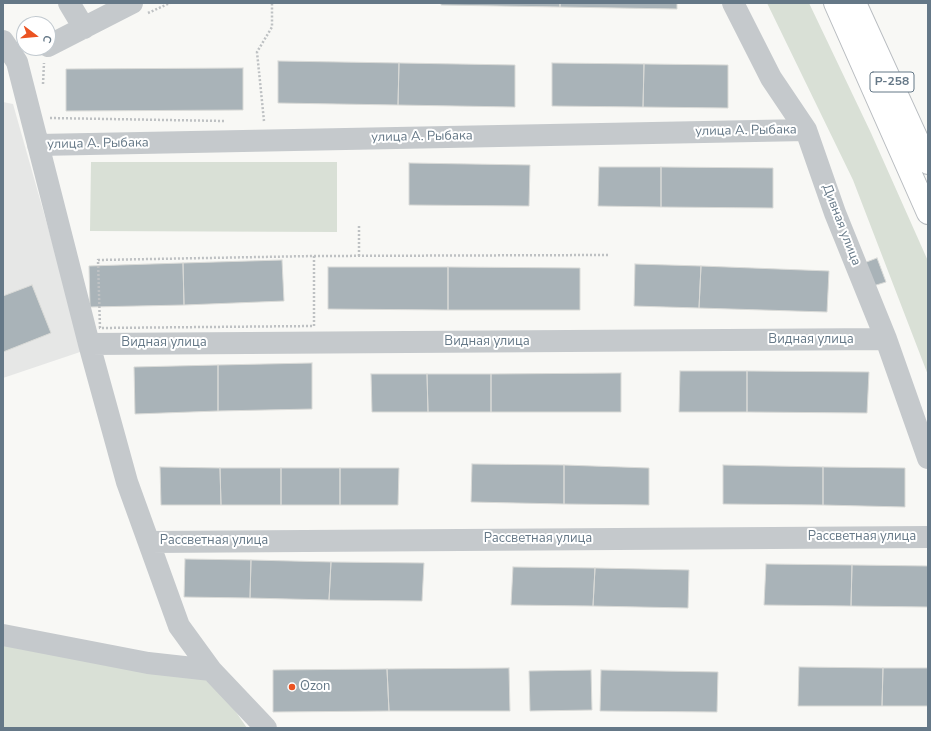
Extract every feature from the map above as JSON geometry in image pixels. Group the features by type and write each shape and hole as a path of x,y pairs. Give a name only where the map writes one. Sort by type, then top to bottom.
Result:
{"main road":[{"path":"835,3 928,213"},
{"name":"Р-258","path":"855,3 928,163"}],"street":[{"path":"69,3 84,28"},
{"path":"56,45 84,28 132,3"},
{"name":"Дивная улица","path":"733,3 771,78 806,130 835,213 886,340 928,458"},
{"path":"3,40 10,65 38,145 89,344 127,482 179,626 211,670 266,728"},
{"path":"10,65 34,56"},
{"name":"улица А. Рыбака","path":"38,145 806,130"},
{"name":"Видная улица","path":"89,344 886,340"},
{"name":"Рассветная улица","path":"149,542 928,537"},
{"path":"3,635 148,663 211,670"}],"path":[{"path":"270,121 263,121 257,52 272,26 272,3"},
{"path":"43,90 45,56"},
{"path":"43,118 231,121"},
{"path":"359,226 359,256"},
{"path":"314,256 314,326 100,328 98,260 314,256 608,255"}],"shaded area":[{"path":"767,3 809,3 871,133 928,261 928,375 853,180"},
{"path":"3,102 13,104 83,351 3,378"},
{"path":"91,162 337,162 337,232 90,231"},
{"path":"3,640 214,680 247,728 3,728"}],"building":[{"path":"441,3 560,3 560,7 441,5"},
{"path":"560,3 677,3 677,9 560,7"},
{"path":"278,61 399,63 398,105 278,103"},
{"path":"399,63 515,65 515,107 398,105"},
{"path":"552,63 644,64 643,107 552,106"},
{"path":"644,64 728,65 728,108 643,107"},
{"path":"243,68 243,110 66,111 66,69"},
{"path":"409,163 530,165 529,206 409,205"},
{"path":"599,167 661,167 661,207 598,206"},
{"path":"661,167 773,168 773,208 661,207"},
{"path":"877,258 886,282 873,286 864,263"},
{"path":"282,260 284,301 184,305 183,263"},
{"path":"183,263 184,305 90,307 89,266"},
{"path":"635,264 701,266 699,308 634,306"},
{"path":"701,266 829,271 827,312 699,308"},
{"path":"328,267 448,267 448,310 328,309"},
{"path":"448,267 580,268 580,310 448,310"},
{"path":"32,285 51,333 3,352 3,296"},
{"path":"312,363 312,409 218,411 218,365"},
{"path":"218,365 218,411 135,414 134,367"},
{"path":"680,371 747,371 747,412 679,412"},
{"path":"747,371 869,372 867,413 747,412"},
{"path":"621,373 621,412 491,412 491,374"},
{"path":"371,374 427,374 428,412 372,412"},
{"path":"427,374 491,374 491,412 428,412"},
{"path":"472,464 564,465 564,504 471,502"},
{"path":"564,465 649,468 649,505 564,504"},
{"path":"723,465 823,467 823,505 723,504"},
{"path":"160,467 220,468 221,505 161,505"},
{"path":"823,467 905,468 905,507 823,505"},
{"path":"220,468 281,468 281,505 221,505"},
{"path":"281,468 340,468 340,505 281,505"},
{"path":"340,468 399,468 398,505 340,505"},
{"path":"185,559 251,560 250,598 184,597"},
{"path":"251,560 331,562 329,600 250,598"},
{"path":"331,562 424,563 422,601 329,600"},
{"path":"766,564 852,565 851,606 764,605"},
{"path":"852,565 928,566 928,607 851,606"},
{"path":"513,567 595,568 593,606 511,605"},
{"path":"595,568 689,570 688,608 593,606"},
{"path":"799,667 883,668 882,706 798,706"},
{"path":"509,668 510,711 389,711 387,669"},
{"path":"883,668 928,668 928,706 882,706"},
{"path":"387,669 389,711 273,712 273,670"},
{"path":"591,670 592,710 530,711 529,671"},
{"path":"601,670 718,672 717,712 600,711"}],"place":[{"name":"Ozon","path":"292,687"}]}
